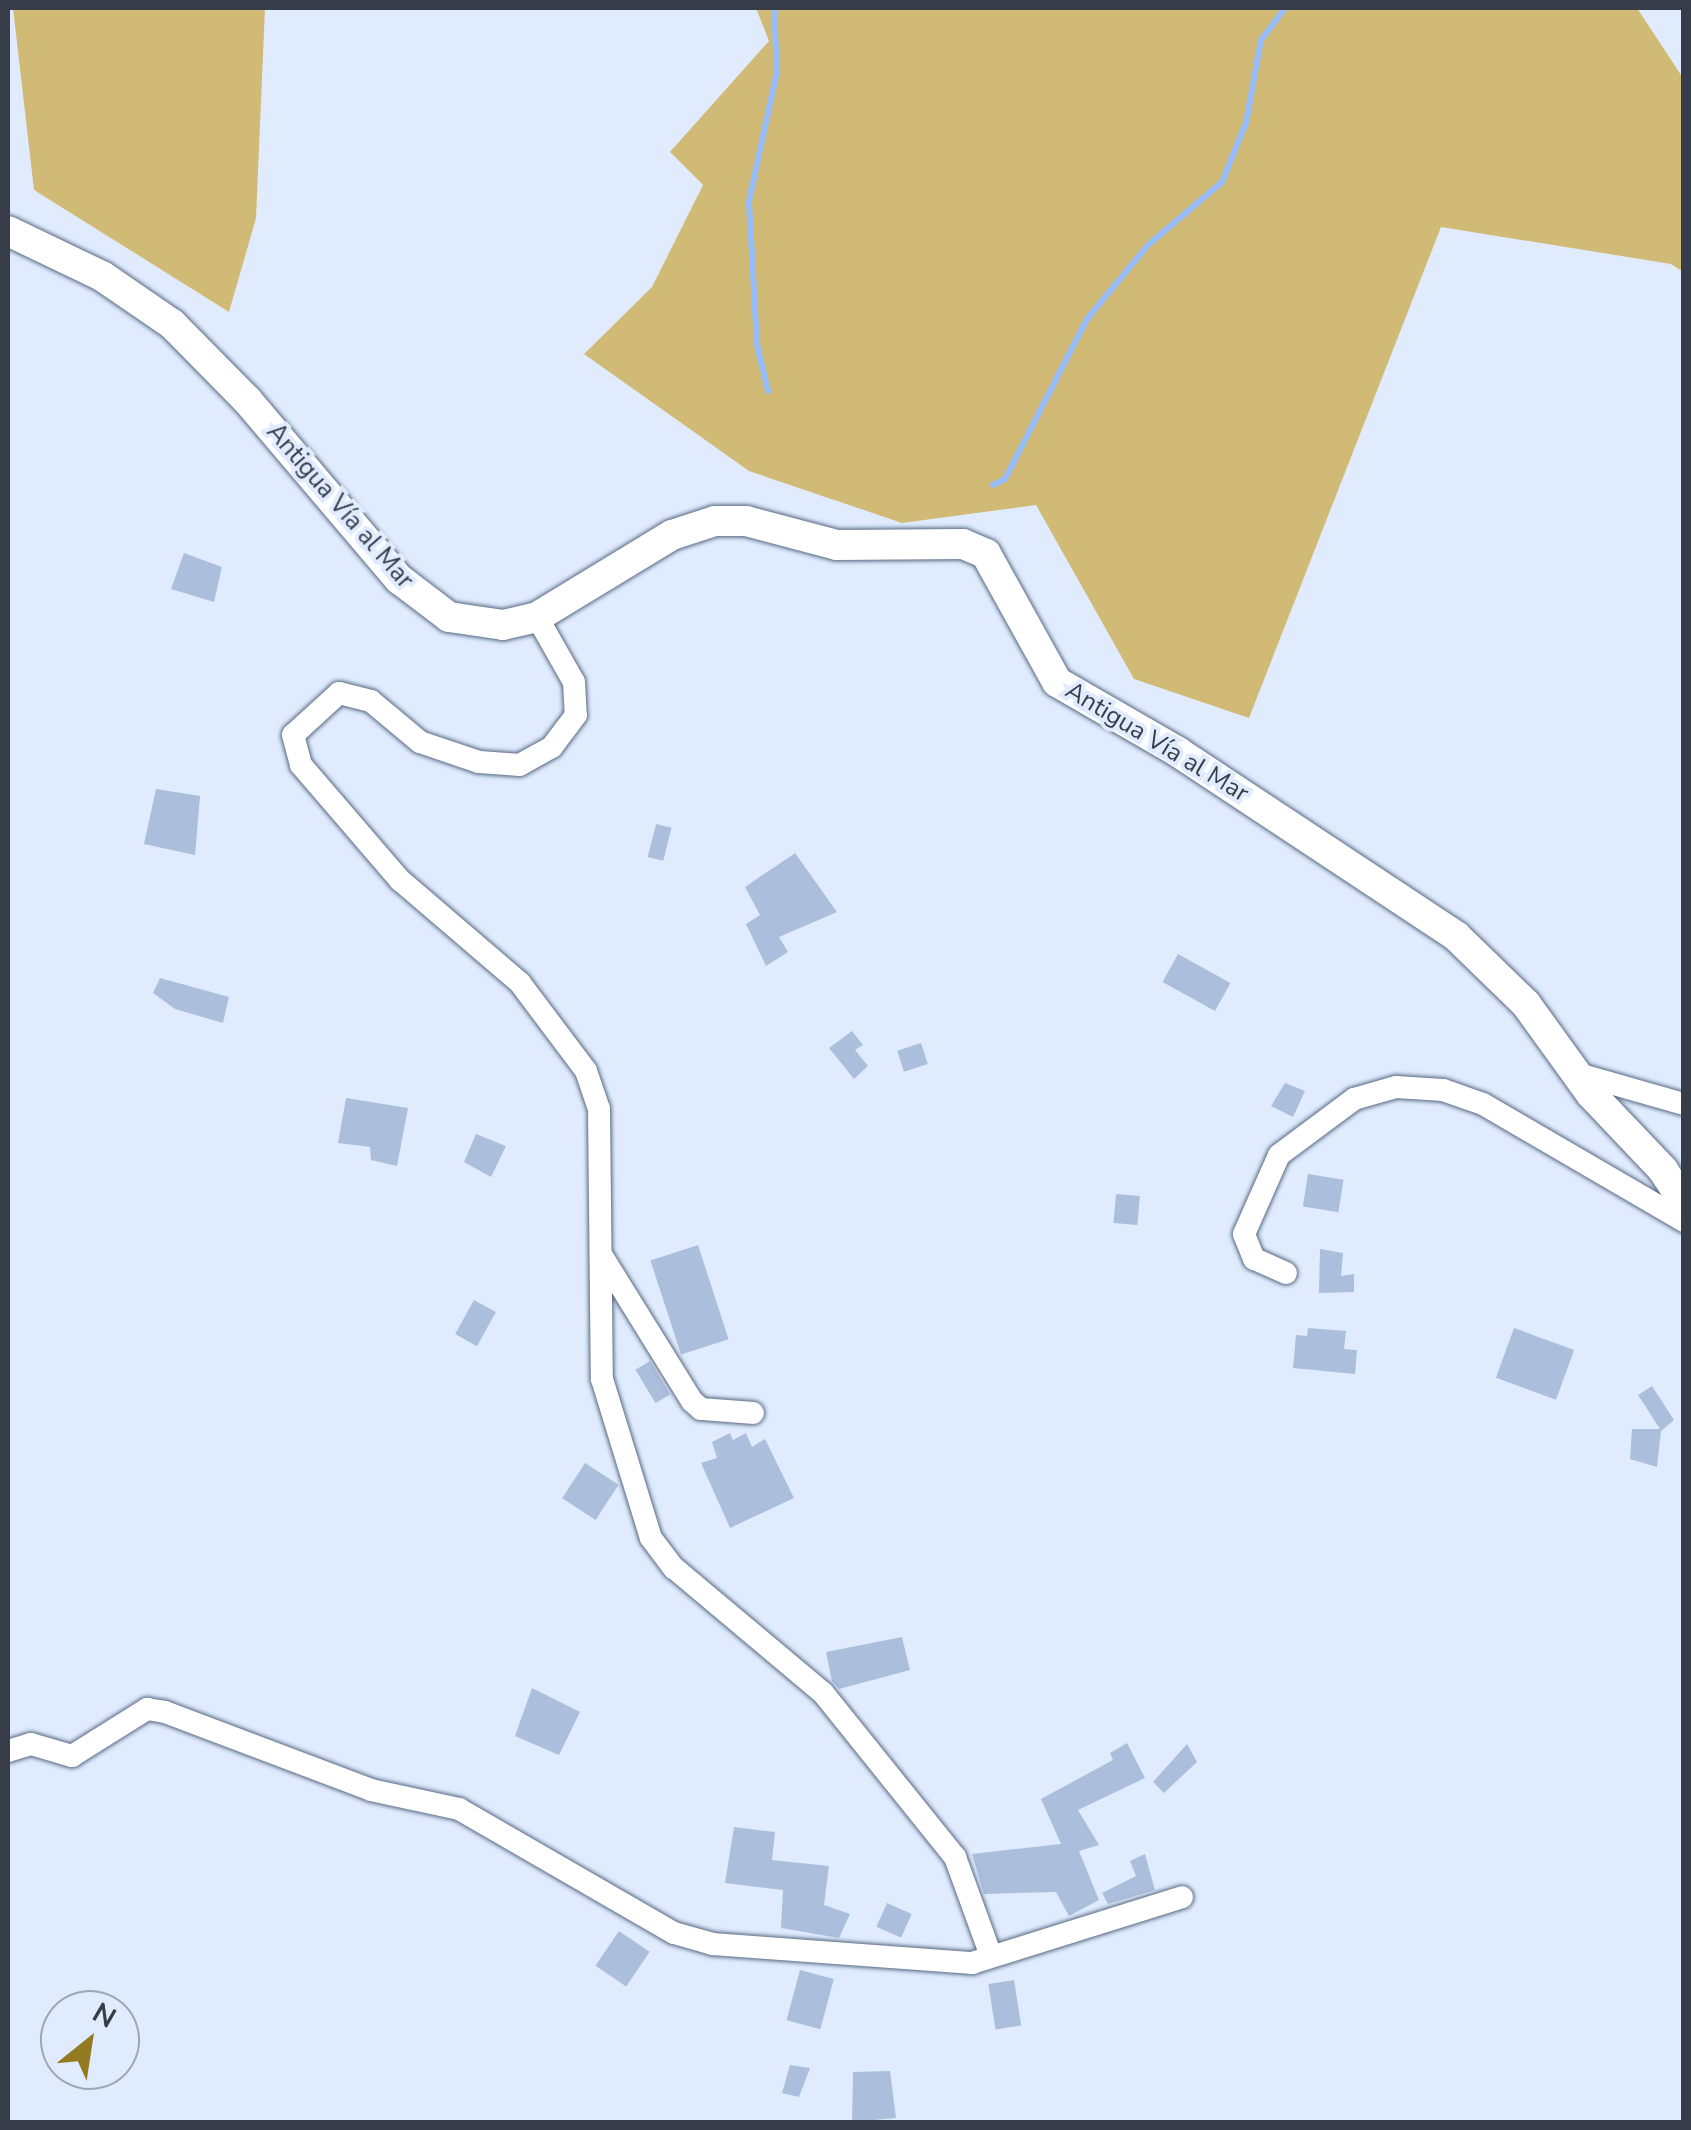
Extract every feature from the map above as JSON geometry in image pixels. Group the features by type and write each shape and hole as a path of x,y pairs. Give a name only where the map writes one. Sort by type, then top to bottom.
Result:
{"main road":[{"name":"Antigua Vía al Mar","path":"8,231 102,276 172,324 423,600 449,617 484,624 537,616 672,534 715,522 746,522 836,544 963,544 986,554 1057,682 1178,752 1456,936 1526,1004 1576,1074 1663,1170 1684,1202"}],"street":[{"path":"537,616 574,682 576,715 552,747 520,766 479,762 420,742 371,701 338,693 293,735 301,764 400,880 520,983 586,1071 599,1109 602,1379 651,1538 674,1568 823,1693 955,1857 991,1956"},
{"path":"1576,1074 1684,1104"},
{"path":"1286,1273 1254,1259 1244,1234 1279,1155 1354,1099 1396,1088 1443,1090 1484,1104 1684,1222"},
{"path":"600,1253 692,1401 702,1410 753,1413"},
{"path":"8,1750 31,1744 72,1756 147,1709 165,1712 372,1790 459,1809 674,1933 712,1944 972,1963 1182,1897"}],"shaded area":[{"path":"13,8 265,8 256,218 229,312 34,190"},
{"path":"756,8 1637,8 1683,78 1683,272 1671,264 1441,227 1249,718 1134,679 1036,505 902,523 749,471 584,354 652,287 703,185 670,152 769,41"}],"building":[{"path":"184,553 222,567 214,602 171,589"},
{"path":"156,789 200,796 195,855 144,844"},
{"path":"656,824 672,828 663,861 648,857"},
{"path":"795,853 837,912 779,937 788,952 766,966 746,924 760,915 745,887"},
{"path":"1178,954 1230,983 1215,1011 1162,982"},
{"path":"160,978 229,997 223,1023 175,1009 153,993"},
{"path":"852,1031 863,1045 855,1050 868,1066 854,1079 829,1048"},
{"path":"921,1043 928,1064 904,1072 897,1051"},
{"path":"1285,1083 1305,1091 1293,1117 1271,1106"},
{"path":"346,1098 408,1108 397,1166 371,1160 370,1147 338,1143"},
{"path":"476,1134 506,1146 491,1177 464,1162"},
{"path":"1308,1174 1344,1180 1338,1212 1303,1207"},
{"path":"1116,1194 1140,1196 1137,1225 1113,1223"},
{"path":"698,1245 729,1339 681,1355 650,1260"},
{"path":"1320,1249 1343,1253 1341,1276 1354,1274 1354,1292 1319,1293"},
{"path":"474,1300 496,1312 477,1346 455,1334"},
{"path":"1308,1328 1346,1331 1344,1349 1357,1350 1355,1374 1293,1368 1296,1335 1307,1336"},
{"path":"1514,1328 1574,1350 1556,1400 1496,1378"},
{"path":"650,1361 670,1394 656,1403 635,1370"},
{"path":"1652,1386 1674,1420 1661,1431 1657,1467 1630,1459 1632,1429 1660,1429 1638,1395"},
{"path":"730,1433 733,1440 746,1433 752,1447 765,1439 794,1498 730,1528 701,1463 717,1458 712,1442"},
{"path":"585,1463 619,1485 596,1520 562,1498"},
{"path":"902,1637 910,1670 839,1689 832,1681 826,1652"},
{"path":"532,1688 580,1712 559,1755 515,1736"},
{"path":"1127,1743 1145,1778 1078,1810 1099,1845 1079,1851 1099,1900 1069,1916 1056,1892 984,1894 972,1854 1061,1844 1041,1799 1113,1760 1110,1753"},
{"path":"1187,1744 1197,1762 1164,1793 1153,1782"},
{"path":"734,1827 775,1832 772,1860 829,1866 824,1905 850,1914 839,1938 781,1928 783,1890 725,1883"},
{"path":"1145,1854 1155,1890 1108,1904 1102,1893 1136,1876 1130,1861"},
{"path":"887,1903 912,1914 901,1938 876,1927"},
{"path":"619,1931 650,1952 626,1987 596,1966"},
{"path":"800,1970 834,1979 820,2029 787,2020"},
{"path":"1014,1980 1021,2025 996,2030 988,1984"},
{"path":"790,2065 810,2068 799,2097 782,2093"},
{"path":"890,2071 896,2118 852,2122 853,2072"}],"waterway":[{"path":"768,391 757,345 749,201 777,72 774,8"},
{"path":"993,485 1005,479 1087,319 1148,245 1222,182 1246,123 1261,40 1285,8"}]}
